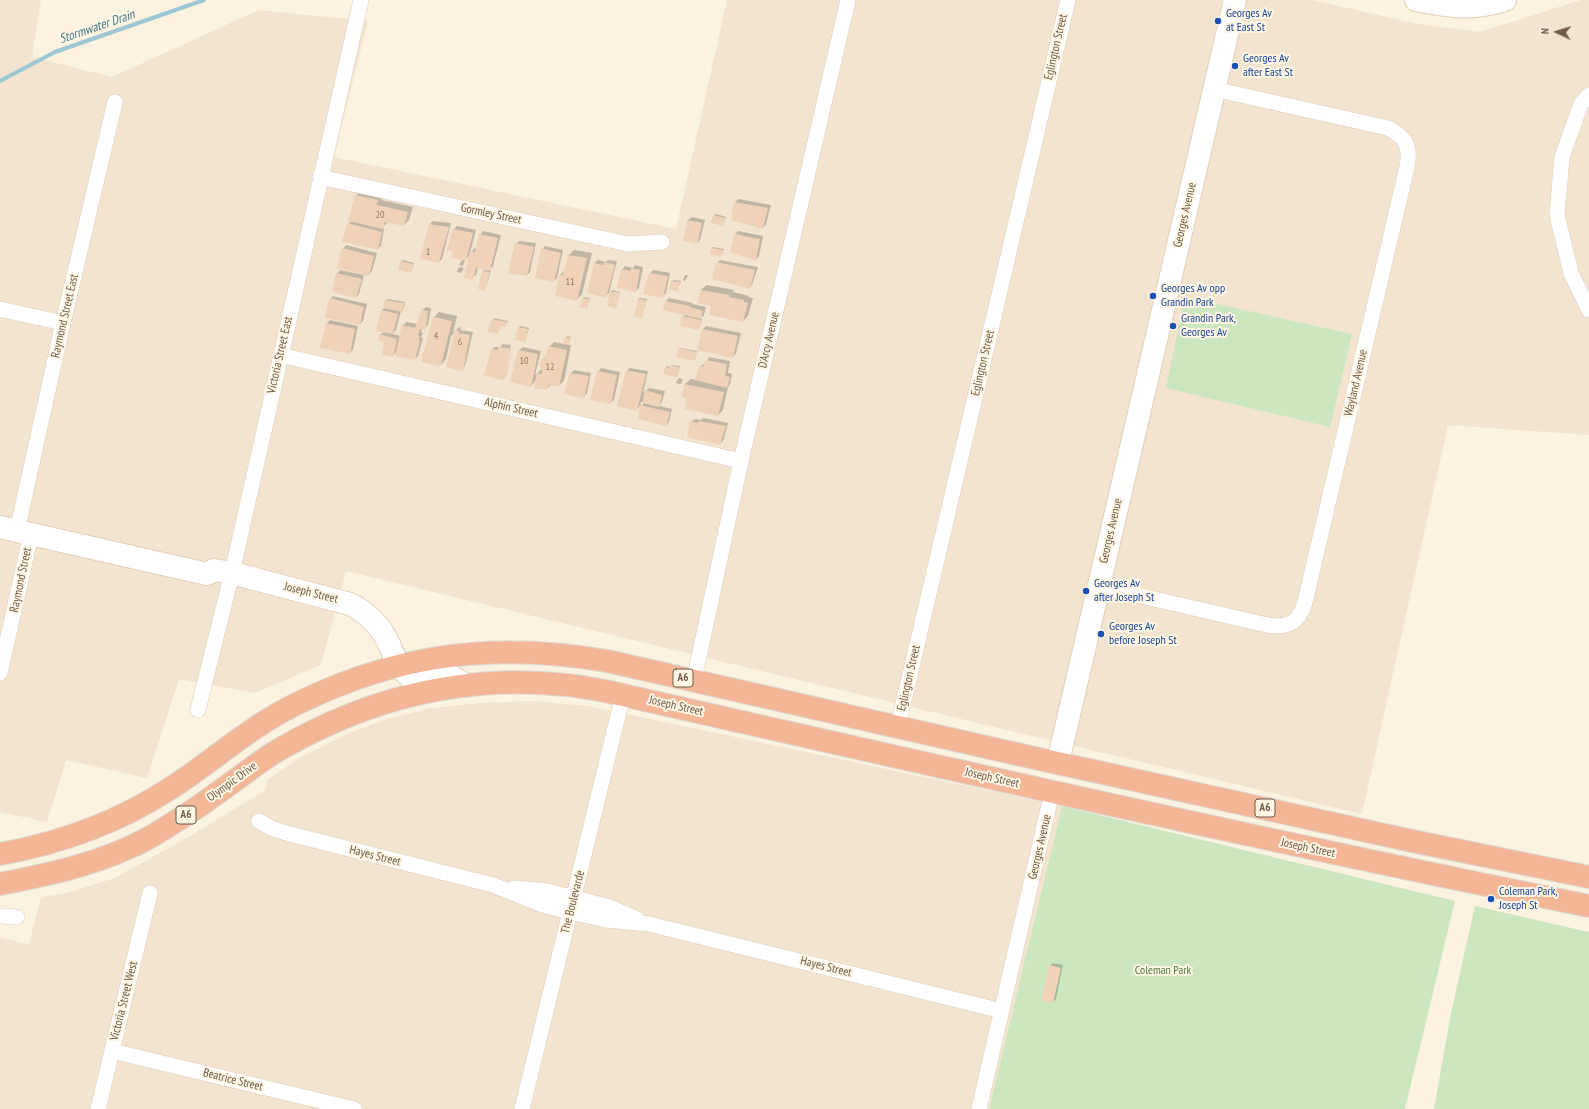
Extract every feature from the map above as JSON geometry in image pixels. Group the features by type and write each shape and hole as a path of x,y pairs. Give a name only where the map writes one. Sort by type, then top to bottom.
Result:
{"highway":[{"name":"A6","path":"0,854 66,838 126,814 171,788 242,736 277,714 326,690 355,679 396,660 433,658 486,652 549,653 574,655 607,661 1412,841 1589,878"},
{"name":"Joseph Street","path":"466,685 524,682 567,685 623,694 1052,792 1409,870 1589,906"},
{"name":"Olympic Drive","path":"0,884 67,869 100,859 127,848 153,835 184,816 282,748 337,719 405,696 428,690 466,685"},
{"name":"Georges Avenue","path":"1052,792 1058,762"}],"main road":[{"name":"Georges Avenue","path":"1058,762 1235,0"},
{"path":"1416,0 1454,7 1471,7 1505,0"},
{"name":"Joseph Street","path":"16,531 207,574 214,570 230,579 300,595 350,604 358,608 371,619 389,643 396,660"},
{"path":"396,660 408,676 449,675 466,685"}],"street":[{"name":"Victoria Street East","path":"198,710 230,579 361,0"},
{"name":"D'Arcy Avenue","path":"694,680 741,461 848,0"},
{"name":"Eglington Street","path":"898,726 1068,0"},
{"name":"Wayland Avenue","path":"1098,586 1267,625 1282,626 1291,623 1298,618 1305,602 1407,167 1409,158 1408,148 1404,139 1397,132 1388,128 1214,89"},
{"path":"1589,95 1582,104 1562,157 1557,215 1570,273 1589,310"},
{"name":"Raymond Street East","path":"16,531 63,323 116,102"},
{"name":"Gormley Street","path":"320,177 628,244 662,242"},
{"path":"0,309 63,323"},
{"name":"Alphin Street","path":"280,355 741,461"},
{"name":"Raymond Street","path":"0,673 16,531"},
{"name":"The Boulevarde","path":"522,1109 623,694"},
{"name":"Georges Avenue","path":"979,1109 1052,792"},
{"name":"Hayes Street","path":"259,821 271,828 286,833 493,886 542,905 572,905 606,920 649,924 1002,1011"},
{"name":"Victoria Street West","path":"98,1109 150,893"},
{"path":"0,916 17,917"},
{"name":"Beatrice Street","path":"112,1051 354,1109"}],"shaded area":[{"path":"0,0 41,0 32,57 112,77 259,10 368,21 334,157 676,229 727,0 1312,0 1417,24 1480,32 1581,0 1589,0 1589,435 1448,425 1362,814 346,571 321,665 255,693 179,679 147,778 66,760 47,822 0,812"},
{"path":"533,701 588,706 1062,806 989,1109 0,1109 0,938 29,944 41,897 67,893 115,878 188,837 266,790 267,780 301,757 347,734 388,719 427,709 479,703"}],"green space":[{"path":"1186,297 1352,334 1330,427 1166,388 1183,305"},
{"name":"Coleman Park","path":"1062,806 1455,901 1405,1109 989,1109"},
{"path":"1475,906 1589,932 1589,1109 1434,1109 1451,1013"}],"building":[{"path":"355,195 378,200 377,205 408,212 404,226 385,222 383,229 348,221"},
{"path":"734,202 768,208 763,229 731,220"},
{"path":"713,215 725,218 723,226 711,223"},
{"path":"688,220 702,223 697,244 683,241"},
{"path":"347,223 382,232 378,250 342,242"},
{"path":"429,224 449,227 439,263 420,259"},
{"path":"453,229 473,233 466,261 451,258 453,252 447,250"},
{"path":"479,234 498,238 490,271 476,268 473,280 464,278 470,251 475,252"},
{"path":"734,234 760,239 756,260 730,253"},
{"path":"515,243 534,247 527,276 508,273"},
{"path":"342,248 374,256 369,276 337,268"},
{"path":"541,248 561,253 554,282 535,278"},
{"path":"711,248 723,250 721,257 710,254"},
{"path":"568,255 587,258 577,301 555,296 559,275 563,275"},
{"path":"400,261 413,264 412,273 398,270"},
{"path":"604,262 615,265 606,298 587,293 594,263 604,265"},
{"path":"716,262 755,270 750,289 712,279"},
{"path":"631,268 640,270 636,292 617,288 621,269 630,271"},
{"path":"482,271 490,272 485,291 478,289"},
{"path":"336,273 362,279 356,298 332,292"},
{"path":"649,273 668,276 663,298 643,294"},
{"path":"671,281 680,282 678,292 669,289"},
{"path":"701,290 729,295 729,297 744,300 744,302 748,303 743,322 709,315 711,306 697,303"},
{"path":"610,291 620,293 616,308 607,306"},
{"path":"329,298 364,307 360,325 325,318"},
{"path":"582,298 589,299 587,309 580,308"},
{"path":"638,299 647,300 642,318 634,316"},
{"path":"385,300 404,303 402,312 383,308"},
{"path":"665,301 690,306 703,311 701,319 663,310"},
{"path":"381,310 398,314 393,334 376,331"},
{"path":"422,310 428,311 428,316 425,330 420,329 418,336 420,336 420,341 415,360 395,356 402,325 415,328"},
{"path":"682,316 701,320 699,330 680,326"},
{"path":"433,317 452,321 441,366 421,362"},
{"path":"492,319 507,322 506,327 501,326 498,334 488,332"},
{"path":"326,323 355,329 350,354 320,348"},
{"path":"518,327 528,329 525,342 515,340"},
{"path":"702,329 738,336 733,358 697,350"},
{"path":"455,330 459,331 458,333 470,335 463,371 446,367"},
{"path":"379,334 397,339 393,357 382,355 384,342 378,341"},
{"path":"564,337 571,338 569,345 563,344"},
{"path":"548,346 567,350 559,387 549,385 547,390 534,388 537,373 542,374 542,369 539,366 540,361 545,358"},
{"path":"499,347 511,349 504,380 484,376 491,349 497,350"},
{"path":"678,348 697,352 694,361 676,357"},
{"path":"518,350 538,354 531,387 510,382"},
{"path":"705,360 727,364 725,376 730,377 727,388 695,380 699,366 703,367"},
{"path":"670,365 680,368 677,377 663,374 665,367 669,368"},
{"path":"626,370 646,374 637,411 617,406"},
{"path":"597,371 617,375 611,404 590,400"},
{"path":"570,373 589,376 584,398 564,394"},
{"path":"684,384 724,392 718,416 685,409 687,398 682,397"},
{"path":"645,390 662,395 659,407 642,403"},
{"path":"640,405 670,412 666,426 638,419"},
{"path":"690,421 697,423 699,421 726,426 720,445 687,437"},
{"path":"1049,965 1061,968 1053,1003 1041,1001"}],"waterway":[{"name":"Stormwater Drain","path":"0,81 55,52 204,0"}],"place":[{"name":"Georges Av at East St","path":"1218,21"},
{"name":"Georges Av after East St","path":"1235,66"},
{"name":"Georges Av opp Grandin Park","path":"1153,296"},
{"name":"Grandin Park, Georges Av","path":"1173,326"},
{"name":"Georges Av after Joseph St","path":"1086,591"},
{"name":"Georges Av before Joseph St","path":"1101,634"},
{"name":"Coleman Park, Joseph St","path":"1491,899"}]}
